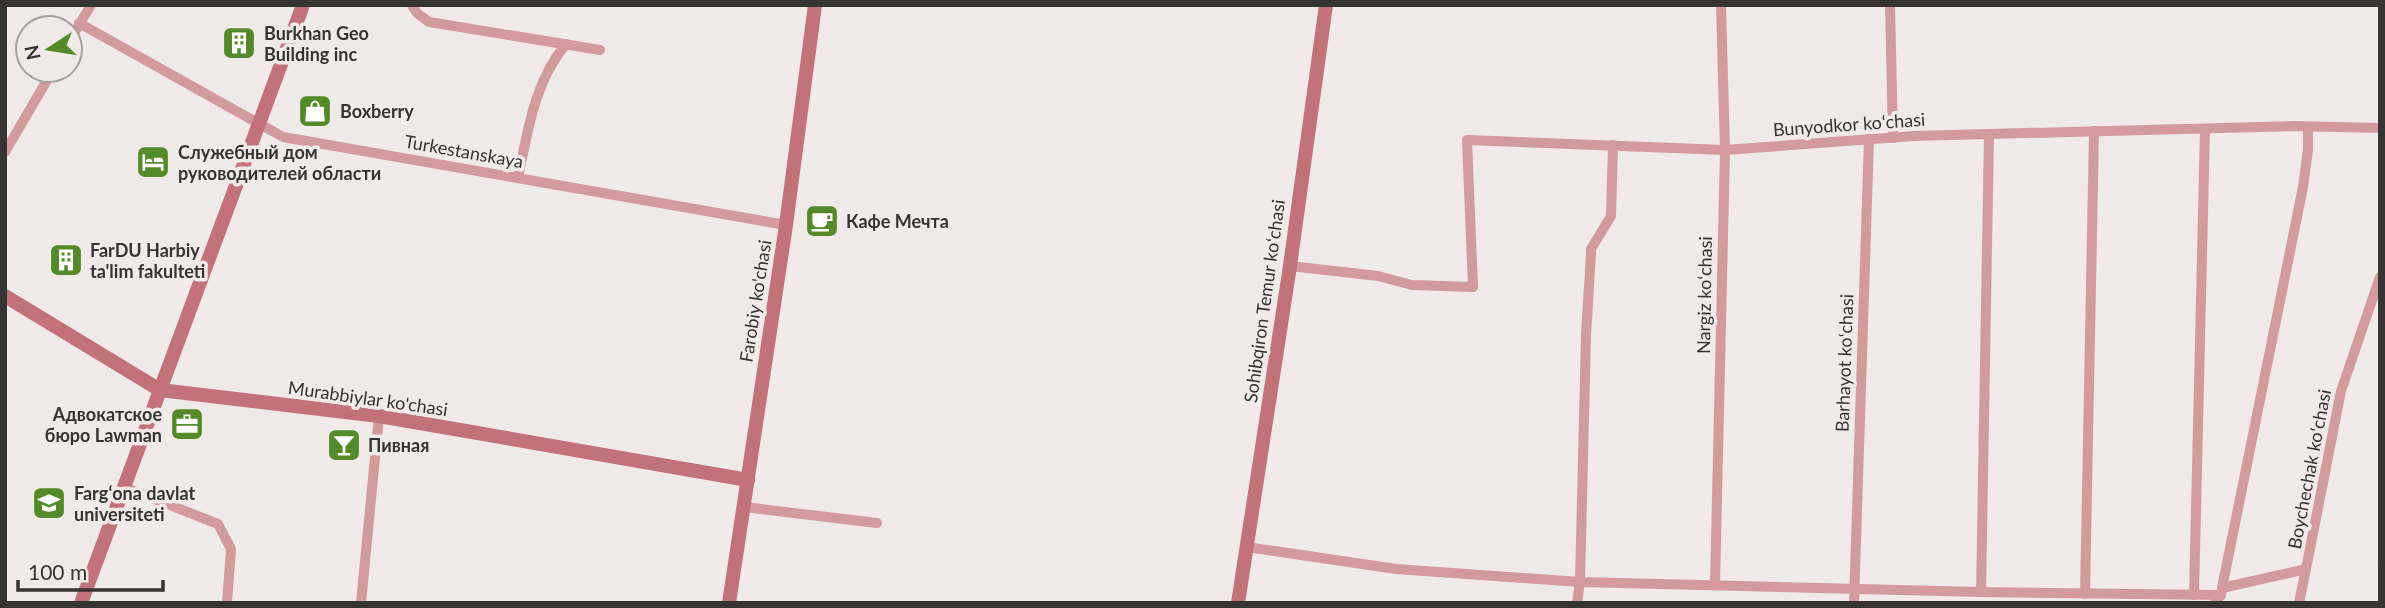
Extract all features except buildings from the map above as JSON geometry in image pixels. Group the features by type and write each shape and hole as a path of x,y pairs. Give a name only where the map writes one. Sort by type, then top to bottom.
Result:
{"street":[{"path":"81,603 303,5"},
{"path":"412,5 417,13 429,22 600,50"},
{"name":"Farobiy ko'chasi","path":"729,603 786,225 815,5"},
{"name":"Sohibqiron Temur koʻchasi","path":"1238,603 1290,266 1326,5"},
{"name":"Nargiz koʻchasi","path":"1715,585 1725,150 1721,5"},
{"path":"1889,5 1893,138"},
{"name":"Turkestanskaya","path":"84,26 283,137 786,225"},
{"path":"517,178 537,94 553,60 566,44"},
{"path":"5,152 44,84"},
{"path":"2219,595 2303,187 2308,127"},
{"path":"2194,595 2206,128"},
{"name":"Bunyodkor koʻchasi","path":"1290,266 1378,276 1412,285 1473,287 1467,139 1725,150 1869,139 1989,134 2206,128 2380,128"},
{"path":"2085,594 2094,131"},
{"path":"1981,592 1989,134"},
{"name":"Barhayot koʻchasi","path":"1854,603 1869,139"},
{"path":"1577,603 1580,582 1586,335 1591,249 1611,216 1613,145"},
{"name":"Boychechak koʻchasi","path":"1247,547 1396,569 1580,582 2219,595 2306,569 2341,391 2380,277"},
{"name":"Murabbiylar ko'chasi","path":"5,296 160,390 379,416 748,480"},
{"path":"361,603 379,416"},
{"path":"124,486 218,524 231,549 227,603"},
{"path":"744,507 877,523"},
{"path":"2299,603 2306,569"}],"waterway":[{"path":"2379,563 2380,556"}],"place":[{"name":"Burkhan Geo Building inc","path":"239,43"},
{"name":"Boxberry","path":"315,111"},
{"name":"Служебный дом руководителей области","path":"153,162"},
{"name":"Кафе Мечта","path":"822,221"},
{"name":"FarDU Harbiy ta'lim fakulteti","path":"66,260"},
{"name":"Адвокатское бюро Lawman","path":"187,424"},
{"name":"Пивная","path":"344,445"},
{"name":"Fargʻona davlat universiteti","path":"49,503"}]}
